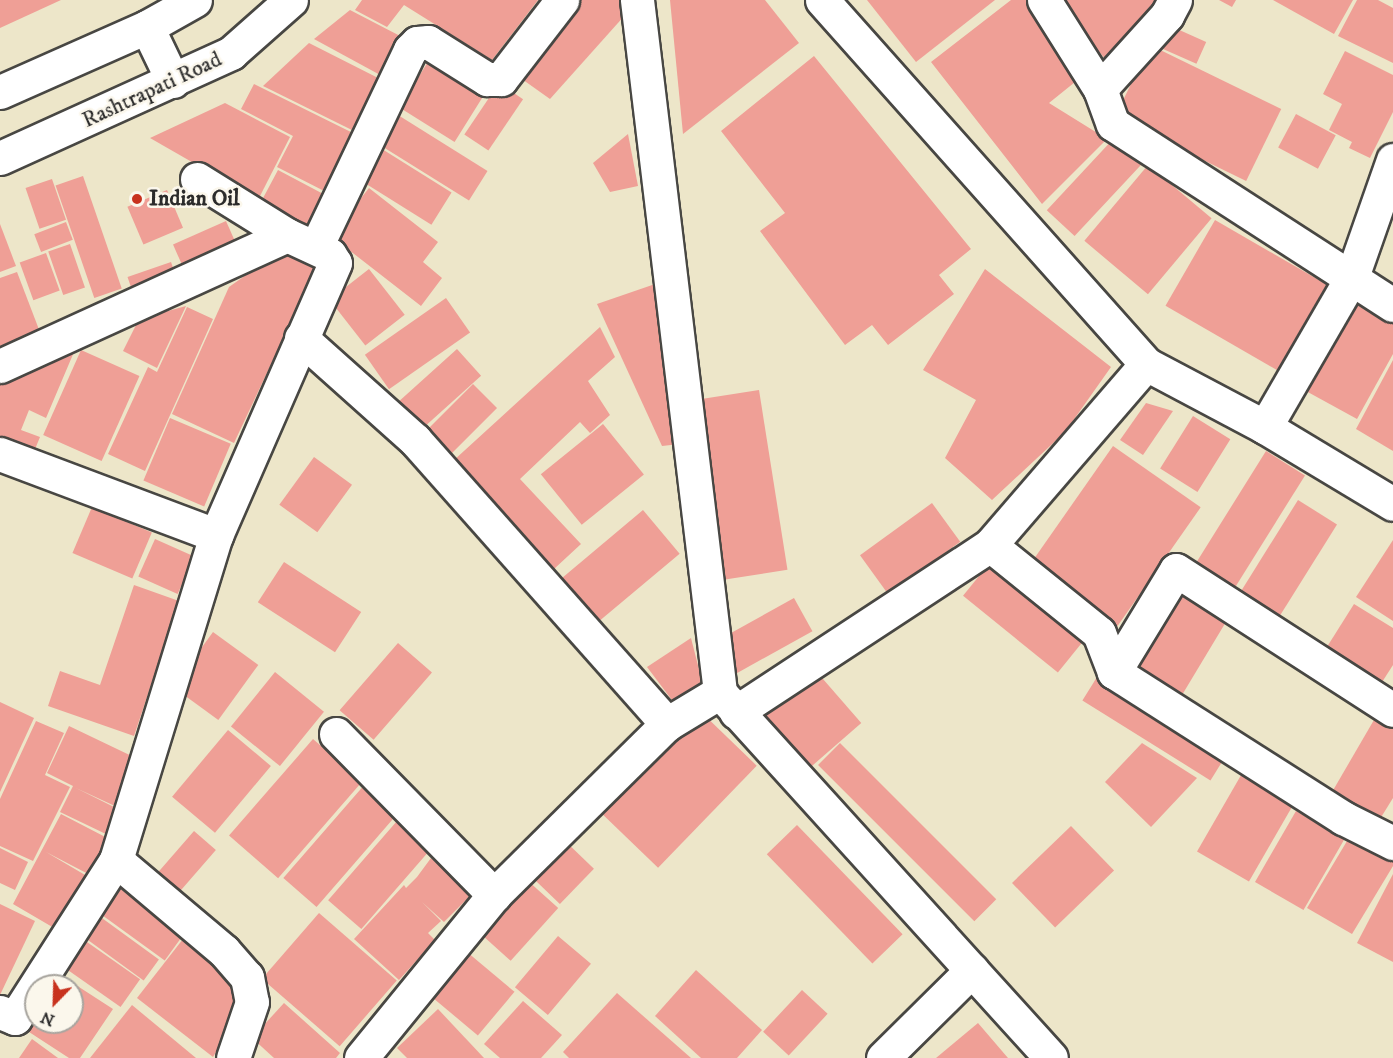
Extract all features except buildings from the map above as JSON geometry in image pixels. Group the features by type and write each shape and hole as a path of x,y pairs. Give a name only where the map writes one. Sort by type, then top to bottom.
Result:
{"street":[{"path":"0,92 147,27 195,0"},
{"name":"Rashtrapati Road","path":"0,158 231,53 291,0"},
{"path":"0,366 302,241 410,50 417,44 428,42 487,79 501,79 562,0"},
{"path":"638,0 728,702 1051,1058"},
{"path":"822,0 1146,364 1265,427 1393,504"},
{"path":"1044,0 1100,89 1113,124 1393,305"},
{"path":"1100,89 1167,15 1175,0"},
{"path":"147,27 173,81"},
{"path":"1265,427 1352,277 1393,160"},
{"path":"0,1012 15,1018 116,860 216,535 301,338 335,268 330,255 197,179"},
{"path":"301,338 415,440 667,724"},
{"path":"361,1058 494,895 667,724 728,702 990,545 1146,364"},
{"path":"0,453 216,535"},
{"path":"990,545 1099,633 1114,672 1343,818 1393,843"},
{"path":"1114,672 1176,570 1393,710"},
{"path":"336,734 494,895"},
{"path":"116,860 224,951 247,976 252,1002 233,1058"},
{"path":"883,1058 972,970"}],"place":[{"name":"Indian Oil","path":"137,199"}]}
